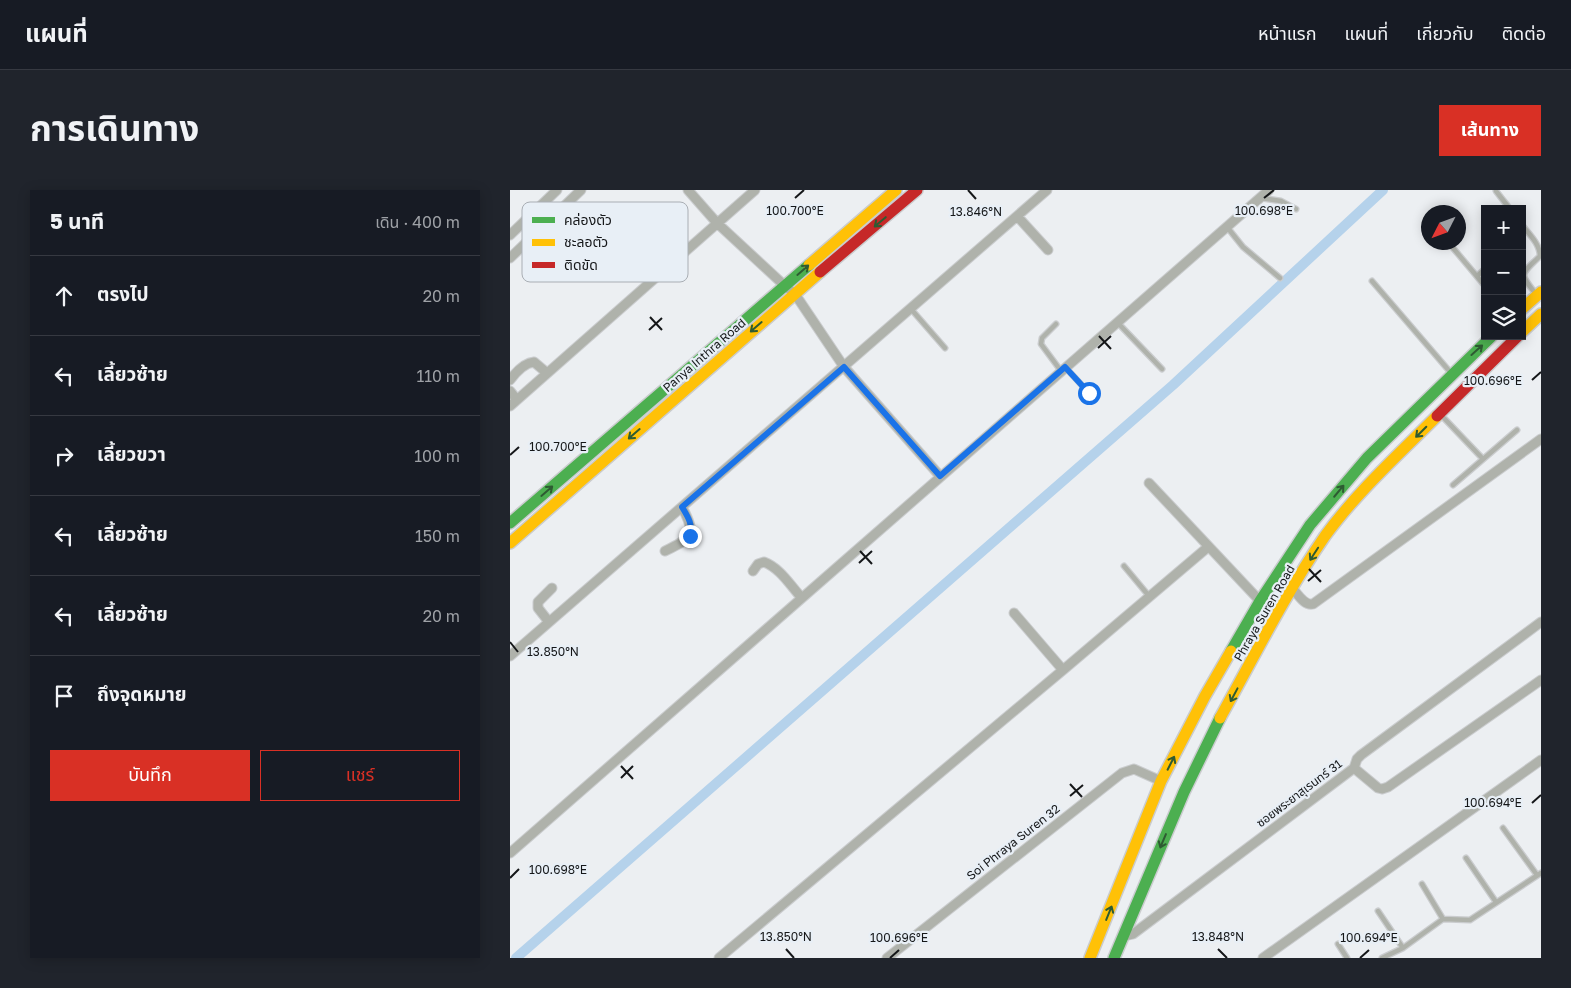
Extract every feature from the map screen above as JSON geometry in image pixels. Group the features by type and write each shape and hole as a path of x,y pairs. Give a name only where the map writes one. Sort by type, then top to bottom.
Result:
{"street":[{"path":"544,202 557,190"},
{"path":"568,202 581,190"},
{"path":"688,190 717,223 795,294 844,367 940,476"},
{"path":"688,249 755,190"},
{"name":"Panya Inthra Road","path":"510,522 896,190"},
{"name":"Panya Inthra Road","path":"510,543 917,190"},
{"path":"510,656 1047,190"},
{"path":"510,853 1269,190"},
{"path":"1017,216 1048,250"},
{"path":"510,235 522,224"},
{"path":"510,258 522,247"},
{"path":"510,391 513,403 650,282"},
{"path":"1526,305 1539,294"},
{"path":"1526,328 1541,314"},
{"name":"Phraya Suren Road","path":"1090,958 1161,781 1205,696 1260,601 1310,525 1367,458 1488,340"},
{"name":"Phraya Suren Road","path":"1114,958 1184,792 1214,730 1292,588 1326,535 1367,486 1514,340"},
{"path":"510,380 524,365 530,362 534,362 547,373"},
{"path":"1292,588 1306,603 1313,604 1541,439"},
{"path":"1149,483 1260,601"},
{"path":"665,551 682,543 690,536 692,530 691,522 682,507"},
{"path":"719,958 1208,547"},
{"path":"753,571 758,564 764,562 770,564 776,568 801,597"},
{"path":"549,622 538,608 538,602 552,588"},
{"path":"1014,612 1062,670"},
{"path":"1354,768 1357,759 1362,755 1541,622"},
{"name":"ซอยพระยาสุเรนทร์ 31","path":"1124,936 1133,934 1354,768 1378,788 1388,787 1541,680"},
{"path":"1262,958 1541,760"},
{"name":"Soi Phraya Suren 32","path":"887,958 1122,773 1134,769 1161,781"}],"lane":[{"path":"1496,190 1507,205"},
{"path":"1260,198 1281,201 1296,209"},
{"path":"1227,227 1243,247 1280,278"},
{"path":"1526,231 1541,253 1524,272 1523,276 1524,280 1539,294"},
{"path":"1455,250 1481,281"},
{"path":"1477,276 1481,273"},
{"path":"1372,281 1452,374"},
{"path":"911,309 945,348"},
{"path":"1117,322 1162,370"},
{"path":"1056,324 1042,338 1041,344 1063,369 1089,393"},
{"path":"1440,414 1483,460"},
{"path":"1453,485 1517,430"},
{"path":"1124,566 1149,596"},
{"path":"1382,958 1403,948 1443,919 1470,920 1539,874 1503,828"},
{"path":"1466,858 1496,902"},
{"path":"1422,884 1443,919"},
{"path":"1378,911 1403,948"},
{"path":"1338,944 1347,958"}],"waterway":[{"path":"516,958 1173,385 1383,190"}],"traffic: fast":[{"path":"510,523 809,265"},
{"path":"1231,651 1260,601 1310,525 1367,458 1488,340"},
{"path":"1114,958 1184,792 1220,718"}],"traffic: slow":[{"path":"809,265 896,190"},
{"path":"510,543 820,272"},
{"path":"1526,305 1541,292"},
{"path":"1526,328 1541,314"},
{"path":"1220,718 1283,603 1325,536 1364,489 1437,416"},
{"path":"1090,958 1161,781 1205,696 1231,651"}],"traffic: jam":[{"path":"820,272 917,190"},
{"path":"1437,416 1514,340"}],"route":[{"path":"690,536 692,530 691,522 682,507 844,367 940,476 1065,367 1089,393"}]}
